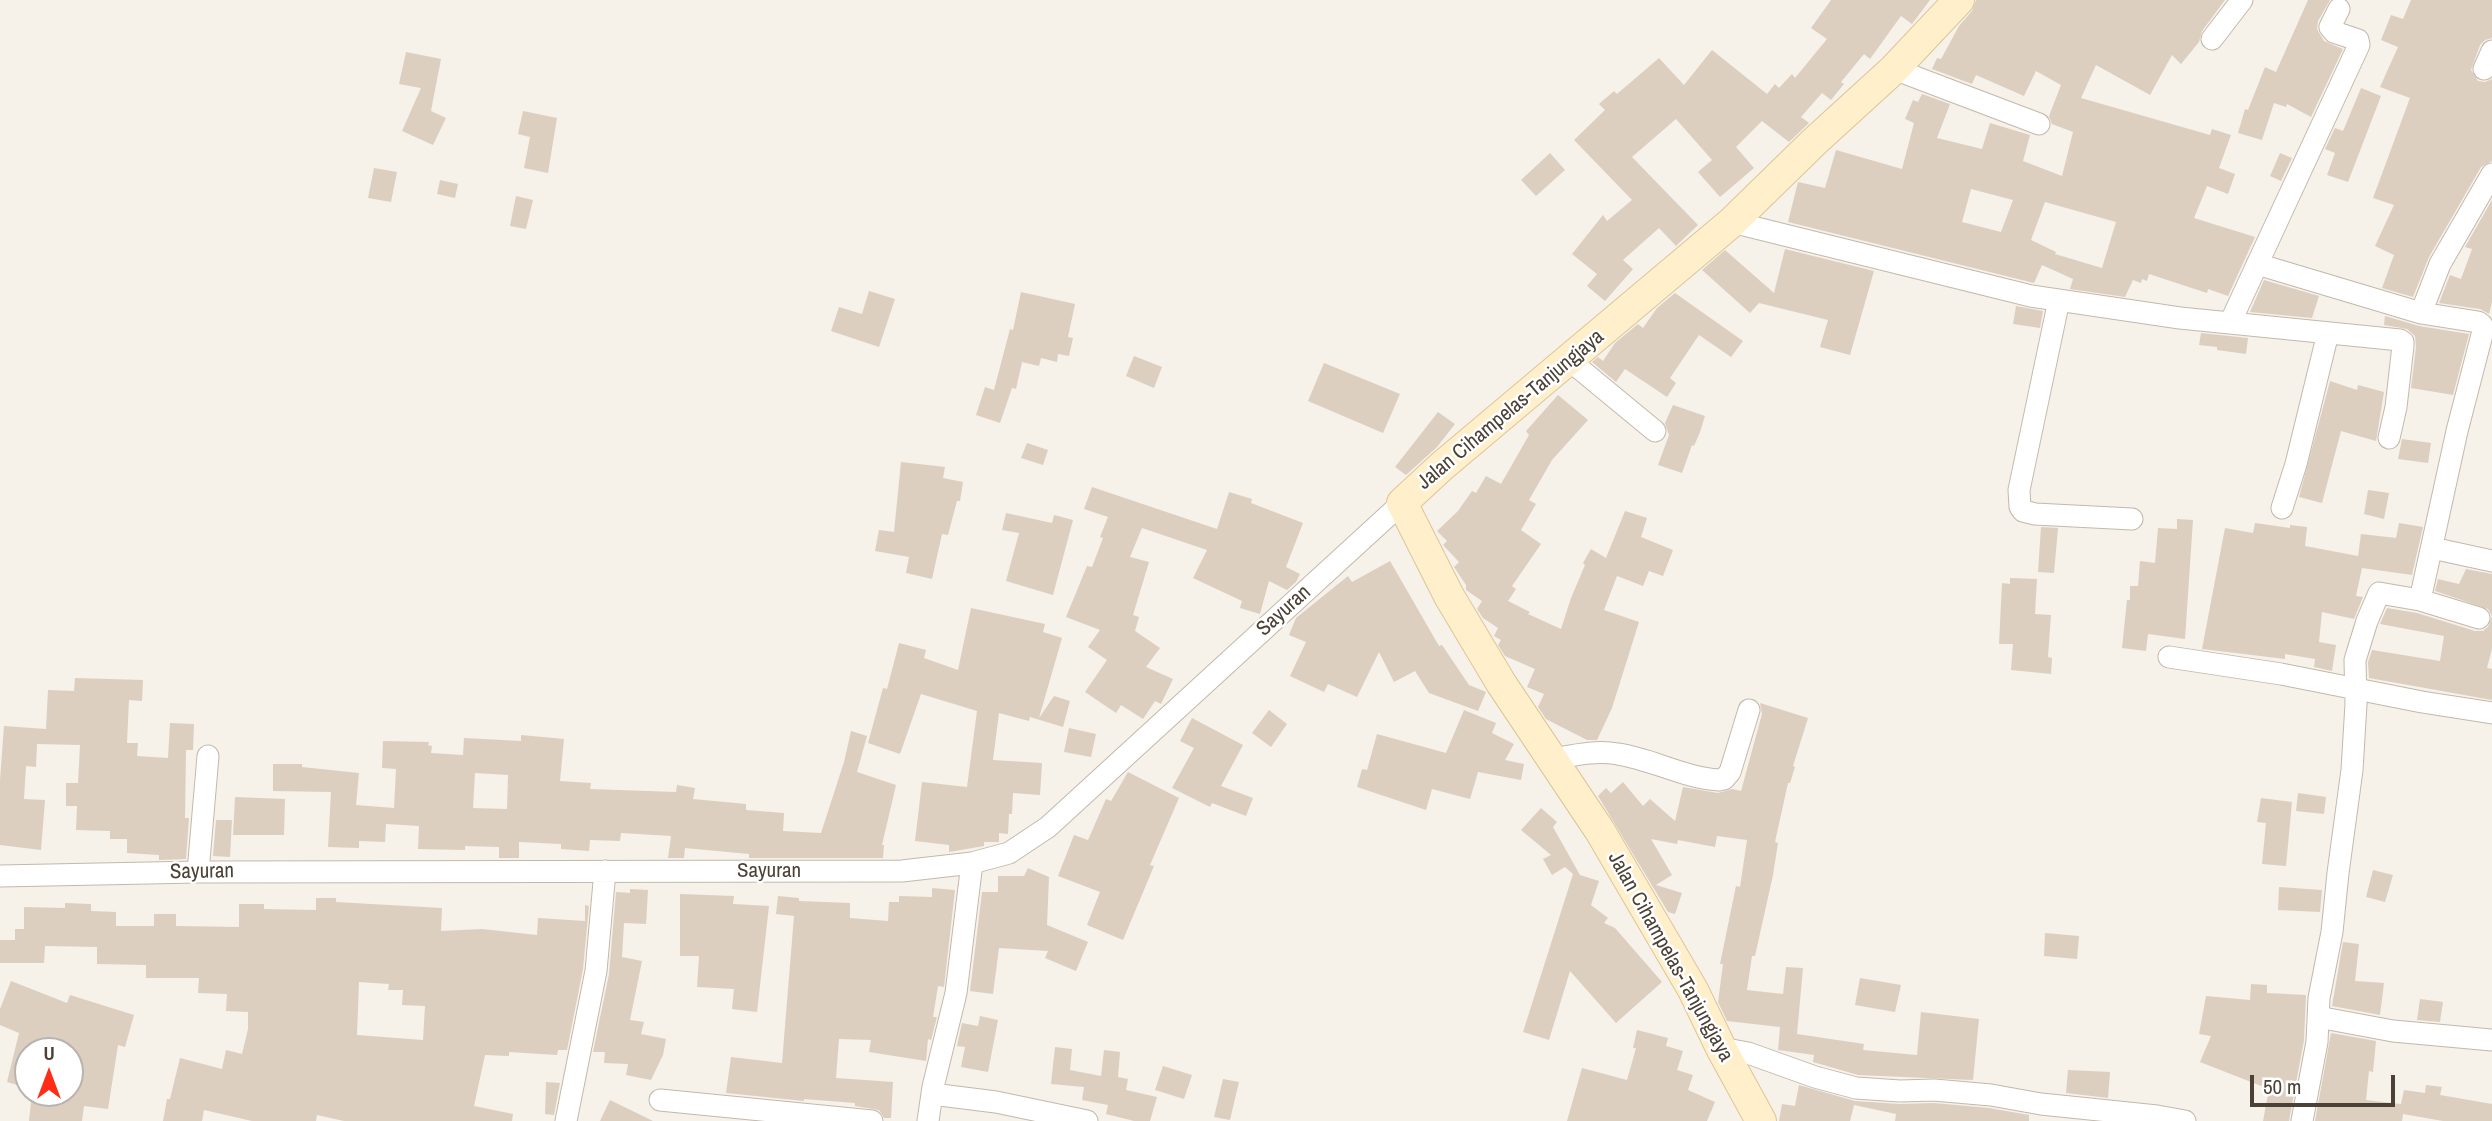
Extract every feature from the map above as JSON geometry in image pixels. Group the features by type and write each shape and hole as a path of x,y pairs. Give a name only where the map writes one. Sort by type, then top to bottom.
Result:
{"main road":[{"name":"Jalan Cihampelas-Tanjungjaya","path":"1761,1121 1686,979 1600,831 1501,683 1456,607 1402,503 1442,466 1732,222 1894,69 1959,0"}],"street":[{"path":"2212,39 2242,0"},
{"path":"2230,323 2359,45 2358,40 2334,32 2330,27 2339,9"},
{"path":"1894,69 2039,124"},
{"path":"2421,313 2440,264 2492,174"},
{"path":"1732,222 2000,289 2059,300 2230,323 2403,342 2396,407 2389,438"},
{"path":"2257,264 2421,313 2487,325 2483,331 2457,431 2420,600"},
{"path":"2059,300 2019,490 2020,508 2035,514 2132,519"},
{"path":"2282,508 2296,464 2328,333"},
{"path":"1569,360 1655,432"},
{"name":"Sayuran","path":"0,876 198,872 902,871 972,863 1009,853 1048,827 1402,503"},
{"path":"2432,548 2492,561"},
{"path":"2302,1121 2317,1042 2322,973 2332,932 2337,873 2352,770 2355,660 2379,593 2420,600 2479,618"},
{"path":"2169,657 2281,674 2492,713"},
{"path":"1553,759 1591,752 1617,753 1657,766 1718,780 1724,779 1730,772 1749,709"},
{"path":"198,872 208,756"},
{"path":"928,1121 956,993 972,863"},
{"path":"566,1121 596,971 605,871"},
{"path":"2318,1017 2393,1031 2492,1040"},
{"path":"1721,1048 1748,1053 1815,1077 1856,1088 1991,1095 2041,1104 2185,1121"},
{"path":"932,1094 996,1102 1087,1121"},
{"path":"671,1108 872,1121"}],"building":[{"path":"1831,0 1930,0 1912,24 1901,16 1870,59 1864,54 1841,82 1844,84 1831,100 1822,93 1801,117 1809,123 1789,142 1762,121 1736,147 1754,168 1720,197 1698,172 1712,160 1676,119 1632,157 1698,225 1676,246 1659,228 1623,260 1633,269 1605,301 1587,286 1597,274 1572,254 1603,215 1607,221 1632,200 1574,140 1605,110 1599,104 1614,91 1617,94 1659,58 1684,85 1712,50 1767,94 1775,84 1779,88 1792,74 1795,78 1827,39 1811,28"},
{"path":"1976,0 2225,0 2202,31 2199,42 2181,64 2172,55 2150,95 2096,65 2081,98 2210,135 2212,129 2231,135 2219,168 2235,174 2228,194 2207,186 2194,218 2255,237 2228,296 2208,289 2207,293 2149,274 2147,281 2142,279 2141,283 2133,280 2125,297 2070,289 2073,279 2042,265 2034,283 1788,222 1798,182 1825,188 1836,150 1902,169 1914,123 1905,119 1913,100 1918,102 1922,94 1950,104 1937,138 1982,149 1990,123 2030,135 2023,161 2062,176 2073,132 2052,124 2049,116 2061,85 2036,71 2024,96 1976,75 1972,84 1932,69 1937,58 1941,59 1959,26 1972,11","holes":["1971,189 2013,200 2001,232 1962,222","2045,202 2116,222 2102,268 2055,254 2056,252 2031,240"]},
{"path":"2308,0 2330,0 2318,21 2317,29 2324,41 2343,49 2311,117 2287,104 2286,107 2274,103 2262,140 2238,133 2245,109 2248,110 2265,67 2276,72"},
{"path":"2411,0 2492,0 2492,38 2480,45 2471,70 2478,81 2492,79 2492,161 2481,167 2429,257 2413,297 2382,288 2394,255 2375,246 2394,205 2373,198 2410,98 2380,87 2398,47 2381,40 2391,15 2403,19"},
{"path":"406,52 441,59 431,111 446,118 433,145 402,131 421,88 399,84"},
{"path":"2361,88 2381,96 2348,182 2327,175 2335,153 2325,149 2335,128 2343,131"},
{"path":"523,111 557,118 548,173 524,168 530,137 518,134"},
{"path":"1550,153 1565,170 1536,196 1521,180"},
{"path":"2280,153 2292,158 2281,181 2270,176"},
{"path":"374,168 397,172 391,202 368,198"},
{"path":"440,180 458,184 455,198 437,194"},
{"path":"516,196 533,200 526,229 510,226"},
{"path":"2492,200 2492,302 2489,314 2480,309 2439,303 2450,275 2461,279 2472,249 2465,247"},
{"path":"1785,249 1874,271 1850,355 1820,347 1828,320 1759,303 1750,313 1702,270 1725,250 1774,293"},
{"path":"2264,280 2319,296 2312,318 2250,312"},
{"path":"869,291 895,299 879,347 831,331 839,307 862,314"},
{"path":"1021,292 1075,304 1068,337 1073,338 1069,356 1058,354 1057,362 1041,358 1039,366 1022,362 1016,389 1012,388 1000,423 976,415 985,387 994,390 1010,329 1013,330"},
{"path":"1675,293 1743,341 1731,357 1699,335 1670,378 1676,383 1667,397 1625,369 1616,382 1592,362 1598,357 1603,361 1615,343 1638,324 1643,328 1657,308"},
{"path":"2016,306 2043,311 2040,328 2013,324"},
{"path":"2385,316 2419,326 2469,334 2453,395 2411,388 2415,336 2407,329 2384,325"},
{"path":"2201,333 2248,338 2246,354 2199,345"},
{"path":"1134,356 1162,367 1154,388 1126,376"},
{"path":"1324,363 1400,394 1383,433 1308,401"},
{"path":"2330,381 2357,390 2358,385 2384,392 2376,441 2341,431 2322,503 2299,497"},
{"path":"1558,395 1588,420 1552,460 1529,500 1536,504 1521,530 1541,544 1512,586 1516,589 1508,601 1530,612 1528,614 1561,629 1585,565 1583,563 1591,549 1606,558 1625,511 1647,518 1641,537 1673,550 1663,576 1649,571 1643,586 1617,576 1604,610 1639,622 1612,708 1597,740 1587,740 1546,719 1538,707 1544,694 1527,687 1535,669 1505,656 1498,645 1501,640 1494,636 1498,628 1483,618 1477,609 1482,601 1466,590 1466,585 1454,567 1459,562 1443,545 1447,541 1437,531 1458,511 1472,491 1476,493 1486,476 1501,484 1529,435 1526,431"},
{"path":"1673,405 1705,416 1682,473 1658,465 1669,435 1665,423"},
{"path":"1438,412 1455,424 1437,447 1406,475 1395,467"},
{"path":"2402,439 2431,443 2428,463 2398,459"},
{"path":"1027,443 1048,450 1043,465 1021,458"},
{"path":"901,462 945,467 943,478 963,482 960,501 957,501 948,535 942,534 932,579 906,573 909,557 875,551 879,530 894,532"},
{"path":"1092,487 1217,529 1229,492 1252,499 1251,503 1303,523 1286,567 1300,574 1287,590 1269,581 1260,614 1240,608 1242,601 1193,578 1207,550 1142,528 1130,557 1149,562 1133,615 1139,617 1135,631 1160,648 1146,667 1173,679 1161,704 1155,701 1143,719 1121,705 1116,713 1085,692 1107,660 1088,647 1100,630 1066,617 1087,566 1092,567 1108,517 1084,509"},
{"path":"2368,490 2389,493 2384,519 2364,514"},
{"path":"1006,513 1052,523 1054,515 1073,520 1053,595 1006,581 1019,533 1002,530"},
{"path":"2177,519 2193,520 2185,639 2148,634 2146,651 2122,648 2127,600 2130,600 2130,586 2138,586 2140,561 2155,563 2158,528 2177,529"},
{"path":"2255,523 2290,528 2290,525 2307,527 2305,546 2358,556 2361,534 2396,538 2399,523 2423,527 2412,575 2362,568 2356,596 2363,597 2354,619 2322,612 2319,642 2336,645 2332,671 2314,667 2315,659 2285,654 2285,659 2202,649 2225,528 2253,533"},
{"path":"2041,527 2058,528 2054,573 2038,572"},
{"path":"1390,561 1439,646 1442,645 1469,685 1486,692 1478,711 1429,693 1415,671 1394,682 1379,652 1357,697 1328,684 1324,692 1290,676 1306,642 1289,635 1296,618 1348,576 1352,582"},
{"path":"2466,569 2492,574 2492,616 2488,609 2435,591 2438,579 2459,584"},
{"path":"2010,578 2037,579 2035,614 2051,615 2048,657 2052,658 2051,674 2011,670 2013,644 1999,644 2002,583 2010,584"},
{"path":"971,608 1045,624 1043,632 1062,638 1039,718 1054,696 1070,701 1063,727 1030,717 1029,721 999,713 993,760 1042,763 1040,795 1013,793 1008,834 999,833 999,842 984,842 984,846 949,852 949,845 915,841 922,782 967,787 977,711 921,694 900,754 868,743 883,688 887,689 899,643 926,650 924,658 958,670"},
{"path":"2387,608 2417,613 2475,631 2483,631 2488,627 2492,616 2492,649 2487,668 2492,669 2492,700 2369,678 2368,662 2372,650 2440,661 2444,636 2380,624"},
{"path":"75,678 143,680 142,701 129,700 127,743 138,743 137,756 168,758 170,723 194,724 193,750 186,750 185,818 189,818 186,859 159,860 159,855 127,853 127,839 110,839 110,831 76,830 77,806 66,806 66,783 78,783 80,745 37,744 36,767 26,766 24,799 45,800 41,850 0,845 0,780 4,726 46,729 48,690 74,691"},
{"path":"1760,703 1808,718 1788,783 1775,842 1778,843 1773,875 1755,956 1752,956 1747,990 1783,994 1786,967 1803,968 1797,1034 1864,1044 1863,1050 1917,1055 1921,1012 1979,1019 1973,1080 1858,1075 1813,1062 1814,1055 1778,1050 1780,1027 1727,1021 1718,1002 1723,964 1720,964 1736,886 1740,887 1747,840 1717,836 1715,847 1678,840 1677,844 1651,839 1672,875 1656,885 1682,893 1675,914 1668,912 1598,796 1606,788 1611,793 1623,782 1643,806 1650,799 1675,821 1683,787 1718,793 1732,789 1741,791 1762,714"},
{"path":"1269,710 1287,724 1271,747 1252,733"},
{"path":"1464,710 1496,723 1492,733 1514,744 1505,760 1524,764 1521,780 1478,772 1470,799 1432,789 1426,810 1357,787 1362,769 1367,770 1377,734 1446,753"},
{"path":"1192,718 1243,745 1221,786 1253,798 1246,816 1212,803 1210,807 1172,788 1194,748 1180,741"},
{"path":"1069,728 1096,734 1091,757 1064,752"},
{"path":"851,731 867,736 857,772 896,785 882,845 883,858 749,858 749,854 685,848 684,858 668,858 671,836 621,833 620,841 590,840 589,851 561,849 561,844 519,842 519,858 499,858 499,847 465,846 465,850 418,849 419,826 386,824 385,842 359,841 359,848 328,847 331,792 273,791 273,764 302,764 302,767 359,773 356,805 394,808 396,769 382,768 383,741 429,742 428,745 432,746 431,753 463,755 464,738 521,741 521,735 564,739 560,781 591,783 590,789 676,792 677,785 695,788 693,799 746,804 746,810 784,813 783,831 821,833","holes":["475,773 508,775 507,809 473,808"]},
{"path":"1128,772 1179,798 1150,865 1154,866 1123,940 1087,925 1100,892 1058,876 1074,835 1088,840 1106,799 1111,801"},
{"path":"2298,793 2326,797 2324,814 2296,811"},
{"path":"235,797 285,799 284,835 233,835"},
{"path":"2261,798 2292,802 2286,866 2262,864 2266,823 2257,822"},
{"path":"1541,808 1557,822 1553,827 1580,875 1599,881 1591,905 1608,918 1604,923 1615,928 1662,982 1616,1023 1570,971 1549,1040 1523,1032 1573,874 1565,867 1552,875 1543,859 1551,855 1521,830"},
{"path":"216,820 232,820 230,857 213,856"},
{"path":"1028,868 1049,877 1047,925 1088,942 1076,971 1045,958 1048,951 999,948 993,994 970,991 982,892 998,892 998,876 1024,876"},
{"path":"2373,870 2393,875 2385,902 2366,897"},
{"path":"2279,887 2322,890 2320,912 2278,910"},
{"path":"932,888 955,890 944,987 938,986 933,1017 937,1017 931,1040 928,1039 926,1061 869,1052 871,1040 839,1039 836,1078 893,1082 891,1118 884,1118 879,1110 855,1106 855,1103 726,1093 731,1057 782,1063 794,916 776,914 778,896 799,898 799,901 850,903 850,918 888,921 889,902 899,902 899,896 932,897"},
{"path":"630,889 648,890 646,924 624,923 622,957 642,961 630,1020 644,1022 641,1034 666,1039 663,1055 651,1080 626,1075 628,1064 604,1063 605,1052 593,1052 609,974 616,892 630,893"},
{"path":"680,894 734,896 733,904 769,906 757,1012 732,1009 734,989 697,987 699,956 680,956"},
{"path":"316,898 336,898 336,902 442,908 441,931 482,929 537,935 538,918 585,921 585,905 589,906 583,969 567,1050 558,1050 557,1055 509,1052 509,1056 485,1055 474,1106 513,1114 512,1121 344,1121 317,1115 316,1121 252,1121 204,1110 202,1121 163,1121 180,1058 222,1069 226,1050 242,1054 248,1029 248,1012 226,1011 227,994 198,993 199,978 146,978 146,965 97,964 97,947 45,946 44,963 0,963 0,940 15,940 15,929 24,929 24,907 65,908 65,903 91,904 91,911 116,912 116,926 154,926 154,914 176,914 176,926 239,927 239,904 264,904 264,909 316,910","holes":["359,982 389,984 388,990 403,990 402,1005 425,1006 423,1040 357,1035"]},
{"path":"2045,933 2079,936 2077,959 2044,956"},
{"path":"2343,942 2359,944 2355,981 2384,983 2380,1015 2332,1006"},
{"path":"1860,978 1901,985 1895,1012 1855,1005"},
{"path":"11,981 67,1003 70,995 134,1015 125,1047 118,1045 108,1109 84,1106 84,1037 18,1037 19,1033 0,1025 0,1009"},
{"path":"2251,984 2267,985 2267,993 2306,995 2304,1040 2289,1121 2263,1121 2269,1089 2200,1062 2211,1036 2199,1034 2206,996 2250,1000"},
{"path":"2420,999 2443,1002 2440,1022 2417,1020"},
{"path":"980,1016 998,1020 988,1072 961,1067 965,1047 957,1046 962,1023 978,1026"},
{"path":"1637,1030 1668,1038 1666,1046 1683,1051 1677,1070 1693,1075 1688,1090 1715,1102 1707,1121 1567,1121 1582,1068 1627,1080 1636,1048 1633,1048"},
{"path":"2331,1033 2376,1041 2373,1072 2369,1071 2366,1100 2401,1104 2404,1090 2425,1093 2426,1085 2442,1087 2440,1095 2492,1104 2492,1121 2443,1121 2403,1114 2402,1121 2315,1121"},
{"path":"1055,1047 1072,1049 1070,1070 1101,1076 1104,1050 1120,1052 1118,1077 1128,1079 1126,1090 1157,1097 1150,1121 1134,1121 1106,1114 1108,1105 1082,1100 1084,1087 1051,1084"},
{"path":"14,1053 14,1084 7,1082"},
{"path":"1163,1066 1192,1075 1184,1099 1155,1090"},
{"path":"2068,1070 2110,1072 2108,1098 2066,1093"},
{"path":"1223,1079 1239,1082 1230,1120 1214,1117"},
{"path":"546,1082 560,1083 554,1115 545,1114"},
{"path":"1799,1085 1855,1101 1934,1103 1989,1108 2029,1115 2029,1121 1895,1121 1896,1114 1854,1105 1850,1121 1779,1121 1782,1104 1795,1106"},
{"path":"610,1100 653,1121 600,1121"},
{"path":"30,1107 84,1107 82,1121 29,1121"}]}
